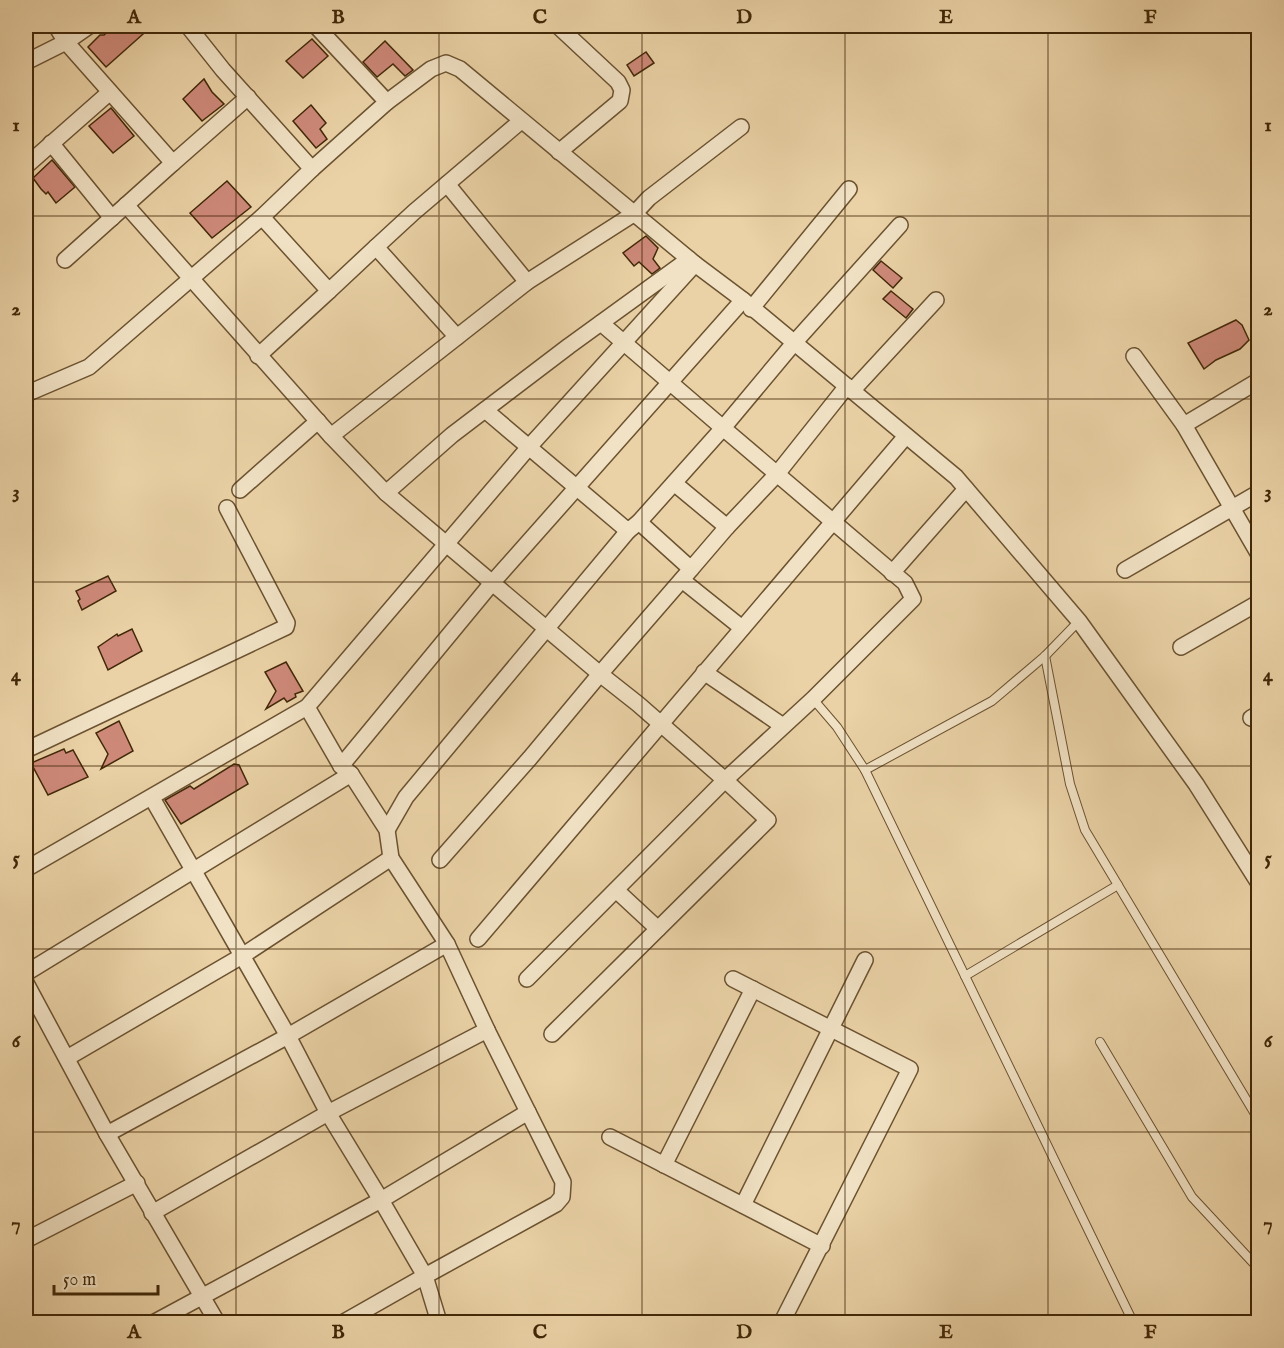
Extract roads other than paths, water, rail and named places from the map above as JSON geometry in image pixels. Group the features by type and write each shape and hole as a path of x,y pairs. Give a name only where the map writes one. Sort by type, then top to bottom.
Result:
{"street":[{"path":"56,26 66,42 173,163"},
{"path":"26,62 66,42 89,26"},
{"path":"190,26 248,97 312,169"},
{"path":"558,26 618,82 622,90 620,102 559,152"},
{"path":"322,28 387,102"},
{"path":"26,394 89,367 261,218 387,102 431,69 446,63 460,69 956,477 1079,621 1196,784 1258,882"},
{"path":"26,166 110,92"},
{"path":"65,260 248,97"},
{"path":"258,356 376,247 521,121"},
{"path":"331,436 527,282 636,213 649,198 741,127"},
{"path":"51,143 112,218"},
{"path":"447,184 527,282"},
{"path":"26,973 193,870 346,770 492,583 669,382 747,305 849,189"},
{"path":"126,205 258,356 386,493 660,723 768,820 552,1034"},
{"path":"261,218 329,291"},
{"path":"387,831 406,797 633,527 723,428 794,343 900,225"},
{"path":"376,247 457,337"},
{"path":"386,493 484,410 601,323 692,262"},
{"path":"26,869 307,707 529,447 692,262"},
{"path":"440,860 686,574 777,474 850,388 936,300"},
{"path":"527,979 725,780 813,699 913,599 905,583 601,323"},
{"path":"1134,356 1184,425 1258,554"},
{"path":"1184,425 1258,381"},
{"path":"484,410 577,487 633,527 742,628"},
{"path":"240,490 318,421"},
{"path":"478,939 906,436"},
{"path":"674,483 727,527"},
{"path":"892,573 966,489"},
{"path":"1125,570 1258,493"},
{"path":"26,750 286,627 287,623 226,508"},
{"path":"1181,646 1258,603"},
{"path":"704,672 783,726"},
{"path":"307,707 387,831 390,858 447,944 487,1030 561,1173 564,1190 556,1204 344,1323"},
{"path":"152,798 288,1036 328,1113 425,1276 439,1323"},
{"path":"68,1058 242,956 390,858"},
{"path":"616,890 658,929"},
{"path":"107,1134 288,1036 447,944"},
{"path":"743,1205 865,960"},
{"path":"733,979 910,1069 782,1323"},
{"path":"26,983 107,1134 217,1323"},
{"path":"664,1165 753,989"},
{"path":"152,1214 328,1113 487,1030"},
{"path":"155,1323 381,1200 528,1112"},
{"path":"610,1137 822,1246"},
{"path":"26,1240 137,1183"}],"lane":[{"path":"865,770 992,701 1045,656 1079,621"},
{"path":"1045,656 1070,784 1085,830 1258,1119"},
{"path":"813,699 837,727 865,770 1133,1323"},
{"path":"965,976 1118,885"},
{"path":"1100,1042 1192,1197 1258,1268"}]}
